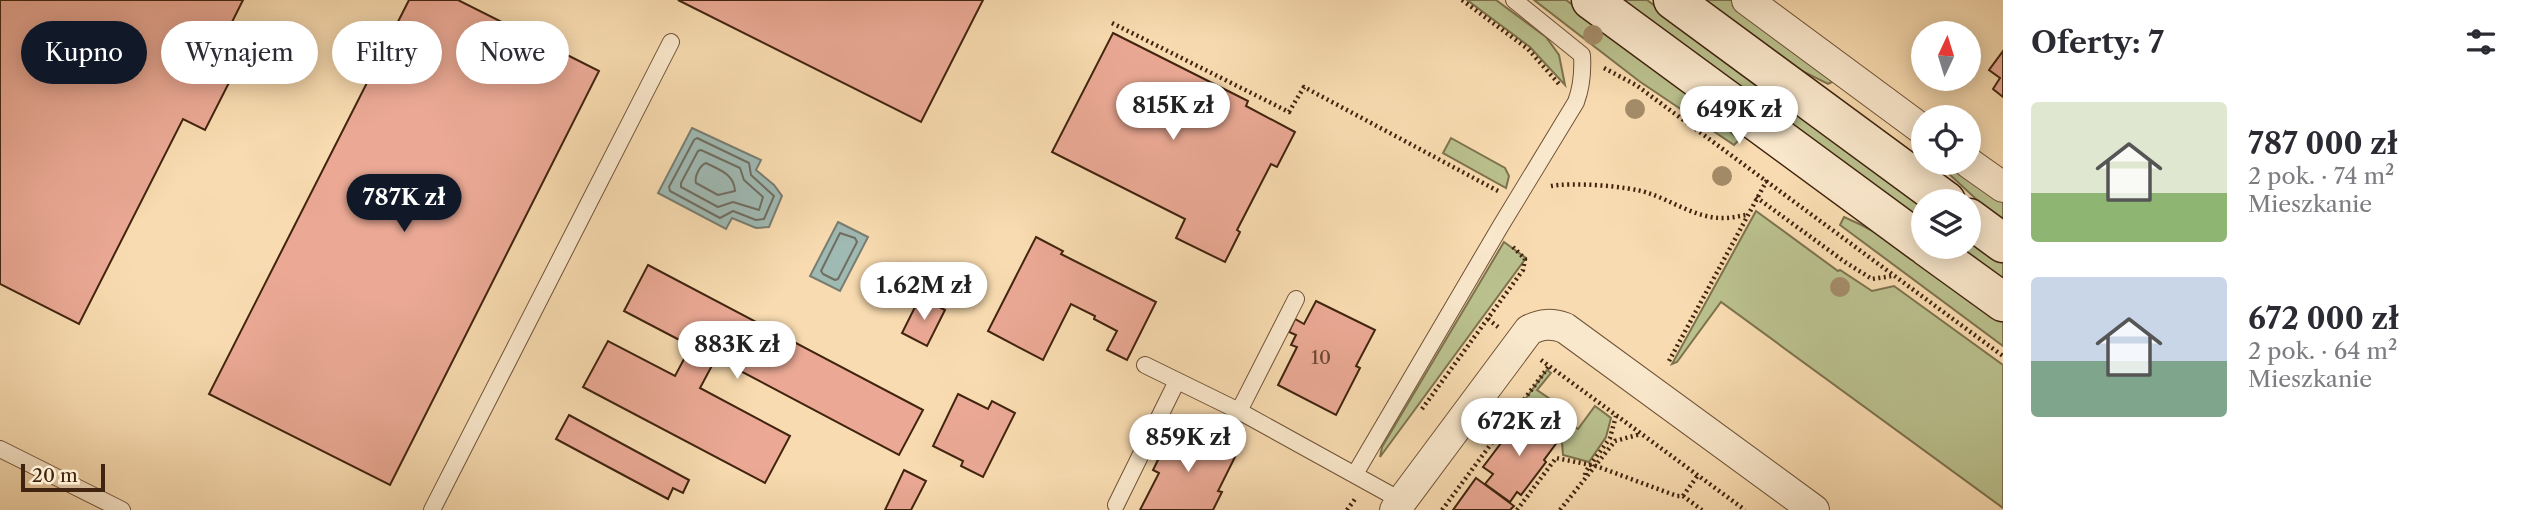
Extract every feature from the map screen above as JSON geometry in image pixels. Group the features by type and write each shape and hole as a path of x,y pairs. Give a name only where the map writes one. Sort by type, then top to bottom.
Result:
{"main road":[{"path":"1591,0 1911,235"},
{"path":"1673,0 1930,189"},
{"path":"1981,227 2003,243"},
{"path":"1944,259 2003,302"}],"street":[{"path":"1748,0 1911,121"},
{"path":"1981,171 2003,187"},
{"path":"1399,505 1529,330 1542,324 1565,328 1814,510"}],"lane":[{"path":"1355,474 1576,102 1583,83 1582,55 1514,0"},
{"path":"432,510 671,43"},
{"path":"1239,411 1296,299"},
{"path":"1145,365 1239,411 1355,474 1399,505"},
{"path":"1116,505 1177,381"},
{"path":"0,449 121,510"}],"path":[{"path":"1462,0 1528,49 1576,102"},
{"path":"1112,23 1289,111 1304,87 1516,200 1535,189 1575,184 1630,188 1683,209 1723,219 1746,215"},
{"path":"1582,55 1636,85 2003,356"},
{"path":"1669,361 1766,180"},
{"path":"1756,197 1805,229 1845,262 1872,279 1893,276"},
{"path":"1417,415 1524,270"},
{"path":"1488,319 1698,475 1735,507 1745,510"},
{"path":"1442,510 1549,366"},
{"path":"1560,510 1610,438 1616,415"},
{"path":"1624,422 1628,416"},
{"path":"1593,465 1615,441 1641,434"},
{"path":"1517,510 1556,458 1593,465 1683,496 1702,510"},
{"path":"1683,496 1698,475"},
{"path":"1347,510 1358,495"}],"green space":[{"path":"1467,0 1496,0 1546,37 1559,55 1565,85 1530,47"},
{"path":"1534,0 1566,0 1670,76 1739,140 1734,145 1639,81"},
{"path":"1619,0 1647,0 1911,195 1911,214"},
{"path":"1699,0 1735,0 1834,81 1828,84 1786,63"},
{"path":"1451,138 1505,168 1509,176 1506,188 1443,153"},
{"path":"1950,175 1972,175 2003,198 2003,224 1981,204 1981,189 1965,189"},
{"path":"1756,211 1838,271 1872,291 1894,286 2003,365 2003,508 1721,302 1677,362 1672,364"},
{"path":"1844,217 1866,227 1907,251 1911,254 1911,259 1918,259 1946,279 2003,322 2003,346 1840,225"},
{"path":"1504,242 1526,258 1380,457 1382,447"},
{"path":"1981,246 2003,262 2003,282 1971,259 1981,259"},
{"path":"1547,370 1551,373 1537,390 1559,405 1554,412 1569,422 1560,436 1520,406"},
{"path":"1595,406 1611,418 1606,437 1589,462 1563,455 1562,442 1573,426 1578,429"}],"water":[{"path":"692,128 761,160 756,170 774,185 782,196 769,227 756,228 732,218 726,229 658,193"},
{"path":"838,222 868,237 840,291 810,276"}],"building":[{"path":"0,0 243,0 232,21 161,21 161,84 228,84 205,130 183,119 79,324 0,284"},
{"path":"409,0 458,0 500,21 456,21 456,84 569,84 569,56 599,71 390,485 209,394 366,84 442,84 442,21 398,21"},
{"path":"678,0 983,0 921,122"},
{"path":"1113,33 1248,101 1246,106 1295,132 1277,167 1271,164 1237,230 1240,232 1225,262 1176,238 1185,219 1052,152"},
{"path":"2003,51 2003,97 1993,89 2000,78 1989,70"},
{"path":"1036,237 1063,251 1061,254 1156,302 1127,360 1107,350 1117,331 1071,304 1043,360 988,331"},
{"path":"648,265 923,410 899,455 716,358 700,388 790,436 765,483 583,387 608,341 675,376 691,346 624,311"},
{"path":"920,297 945,310 927,346 902,333"},
{"path":"1316,301 1375,330 1356,366 1360,368 1336,415 1278,385 1297,347 1291,345 1296,335 1289,332 1295,319 1304,324"},
{"path":"958,394 988,409 992,401 1015,413 983,477 961,466 963,461 933,446"},
{"path":"1523,414 1558,441 1521,495 1517,492 1510,502 1485,484 1493,474 1483,467"},
{"path":"569,415 689,480 683,493 673,488 668,499 556,439"},
{"path":"1178,426 1236,455 1218,491 1222,492 1213,510 1140,510 1159,473 1153,470 1158,460 1151,457 1157,445 1166,449"},
{"path":"904,470 926,481 911,510 885,510"},
{"path":"1476,478 1514,506 1510,510 1453,510"}]}
